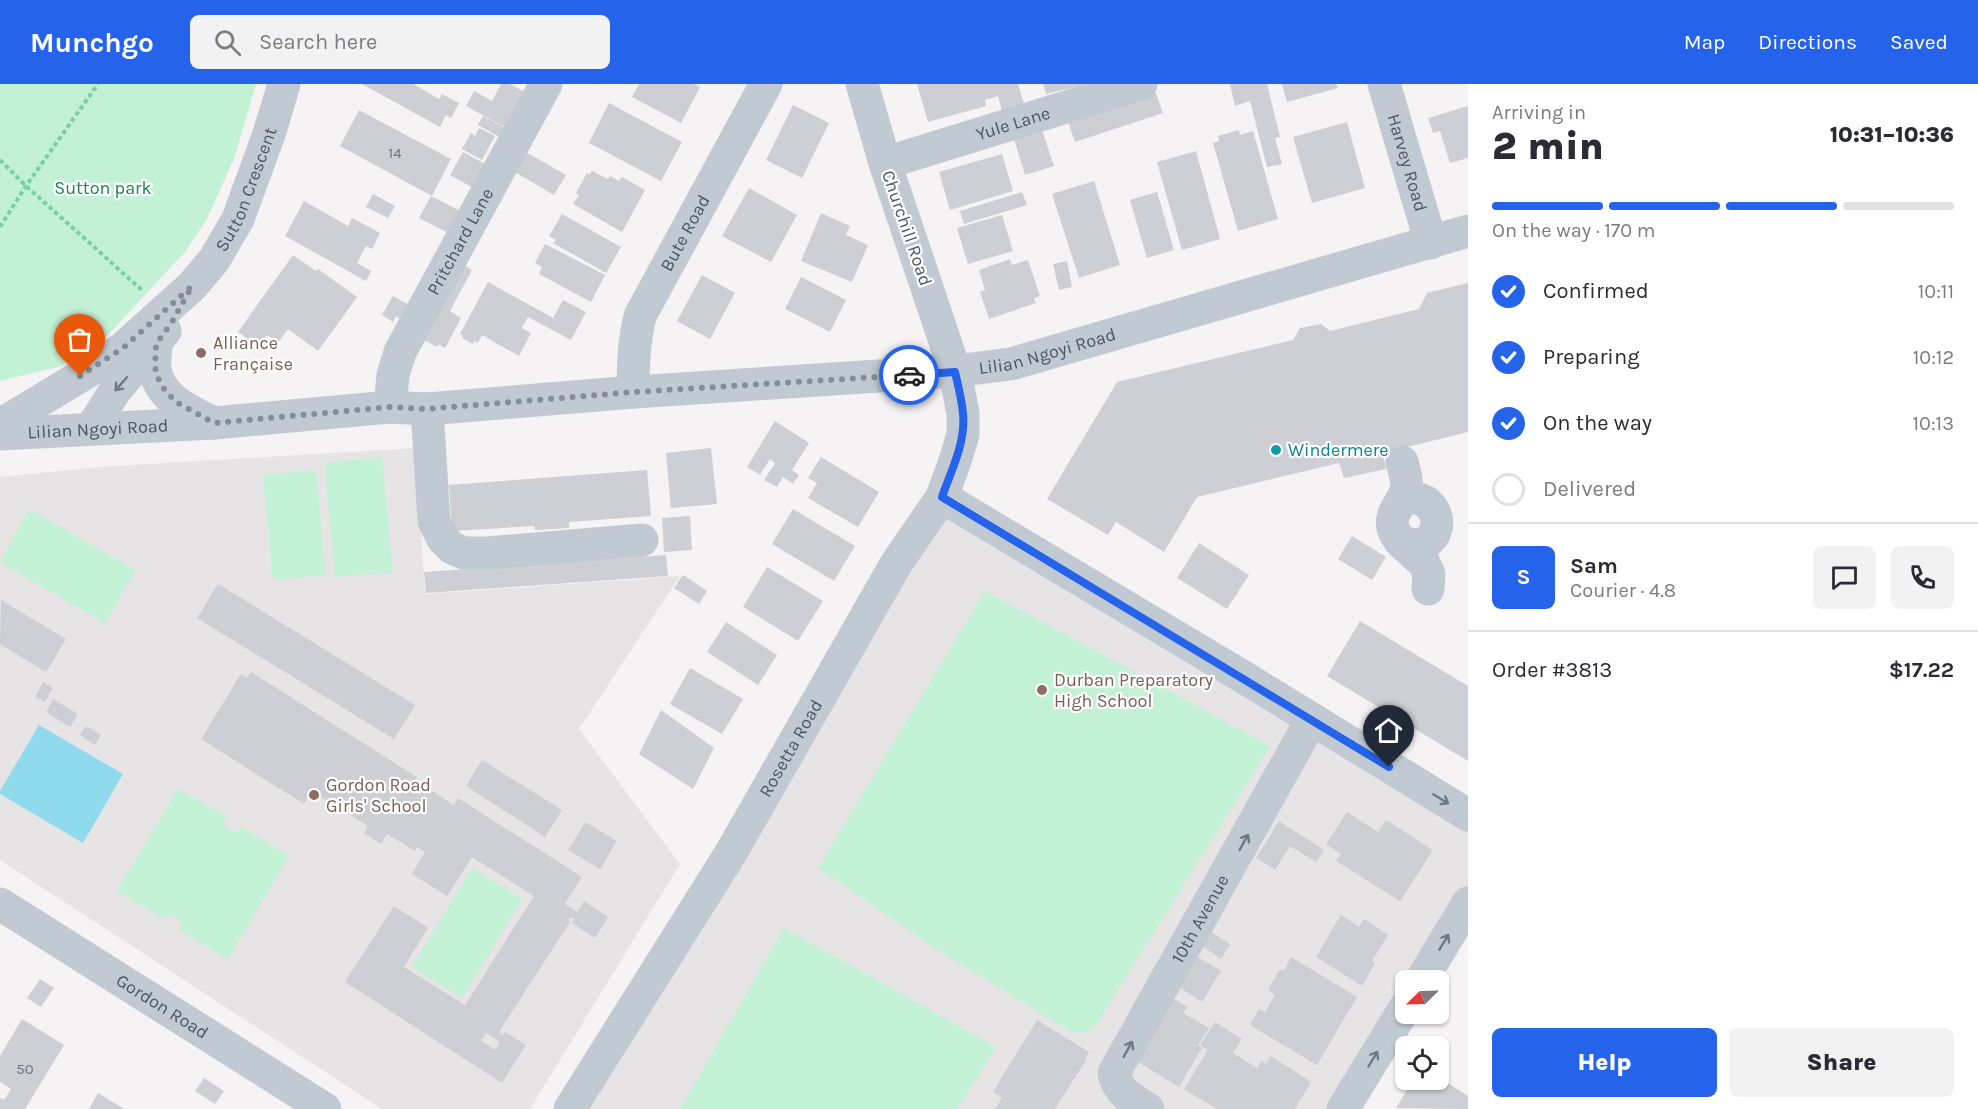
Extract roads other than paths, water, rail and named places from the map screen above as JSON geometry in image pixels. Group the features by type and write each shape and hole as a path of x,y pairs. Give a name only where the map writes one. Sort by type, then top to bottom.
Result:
{"street":[{"name":"Sutton Crescent","path":"0,425 123,348 192,286 214,260 238,219 269,134 284,84"},
{"name":"Pritchard Lane","path":"390,407 393,375 400,352 546,84"},
{"name":"Bute Road","path":"634,392 632,367 640,316 766,84"},
{"name":"Churchill Road","path":"862,84 885,163 955,372"},
{"name":"Yule Lane","path":"885,163 1141,84"},
{"name":"Harvey Road","path":"1384,84 1431,243"},
{"name":"Lilian Ngoyi Road","path":"0,434 214,423 390,407 426,409 634,392 955,372 1011,363 1468,231"},
{"name":"Sutton Crescent","path":"91,429 115,391 172,322 192,286"},
{"path":"156,344 155,367 165,391 178,403 214,423"},
{"name":"Rosetta Road","path":"570,1109 732,851 896,564 942,497 963,434 963,414 955,372"},
{"path":"426,409 434,521 443,539 452,548 464,553 487,553 642,540"},
{"path":"1402,462 1407,488 1404,495 1419,498 1428,504 1437,520 1436,532 1427,542 1410,544 1400,541 1424,562 1429,574 1428,589"},
{"path":"942,497 1468,815"},
{"name":"10th Avenue","path":"1148,1109 1130,1098 1118,1086 1114,1073 1312,720"},
{"path":"1428,970 1468,903"},
{"name":"Gordon Road","path":"0,904 325,1109"},
{"path":"1343,1109 1395,1024"}],"water":[{"path":"39,725 123,774 83,843 0,794"}],"place":[{"name":"Alliance Française","path":"201,353"},
{"name":"Windermere","path":"1276,450"},
{"name":"Durban Preparatory High School","path":"1042,690"},
{"name":"Gordon Road Girls' School","path":"314,795"}],"park label":[{"name":"Sutton park","path":"103,188"}]}
